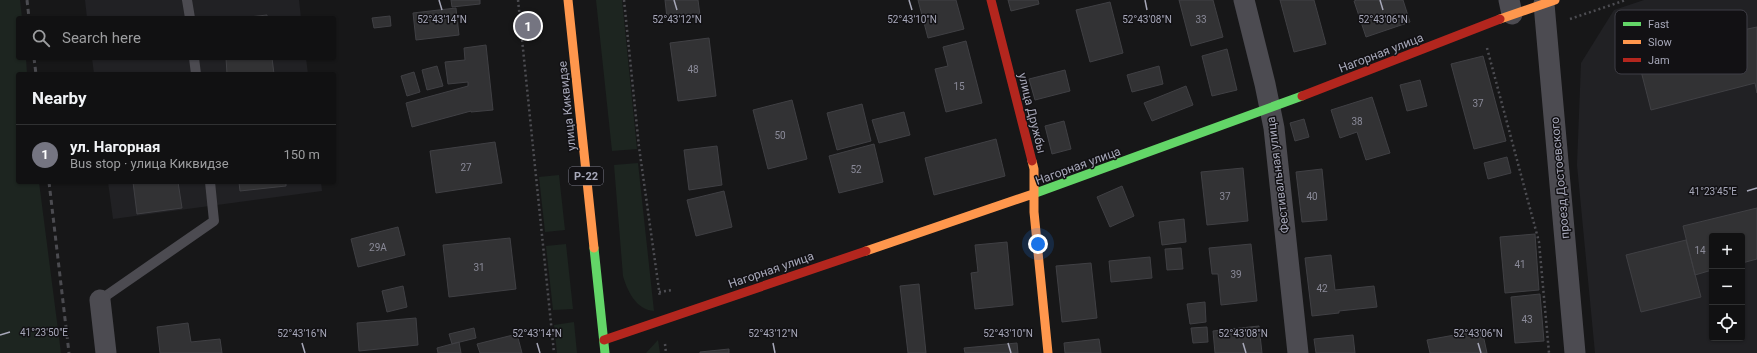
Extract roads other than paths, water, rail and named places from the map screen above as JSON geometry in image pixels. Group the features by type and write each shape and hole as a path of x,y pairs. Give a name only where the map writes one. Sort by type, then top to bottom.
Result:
{"street":[{"name":"улица Киквидзе","path":"568,0 605,353"},
{"name":"улица Дружбы","path":"991,0 1034,169 1034,212 1048,353"},
{"name":"Фестивальная улица","path":"1244,0 1270,109 1298,353"},
{"name":"Нагорная улица","path":"604,340 662,319 1034,194 1270,109 1510,7 1550,2"},
{"name":"проезд Достоевского","path":"1550,2 1575,353"},
{"path":"100,300 106,353"}],"lane":[{"path":"187,0 190,16"},
{"path":"194,60 196,72"},
{"path":"100,300 214,221 210,184"}],"railway":[{"path":"27,0 29,16"},
{"path":"34,60 36,72"},
{"path":"49,184 69,353"}],"place":[{"name":"ул. Нагорная","path":"528,26"}]}
